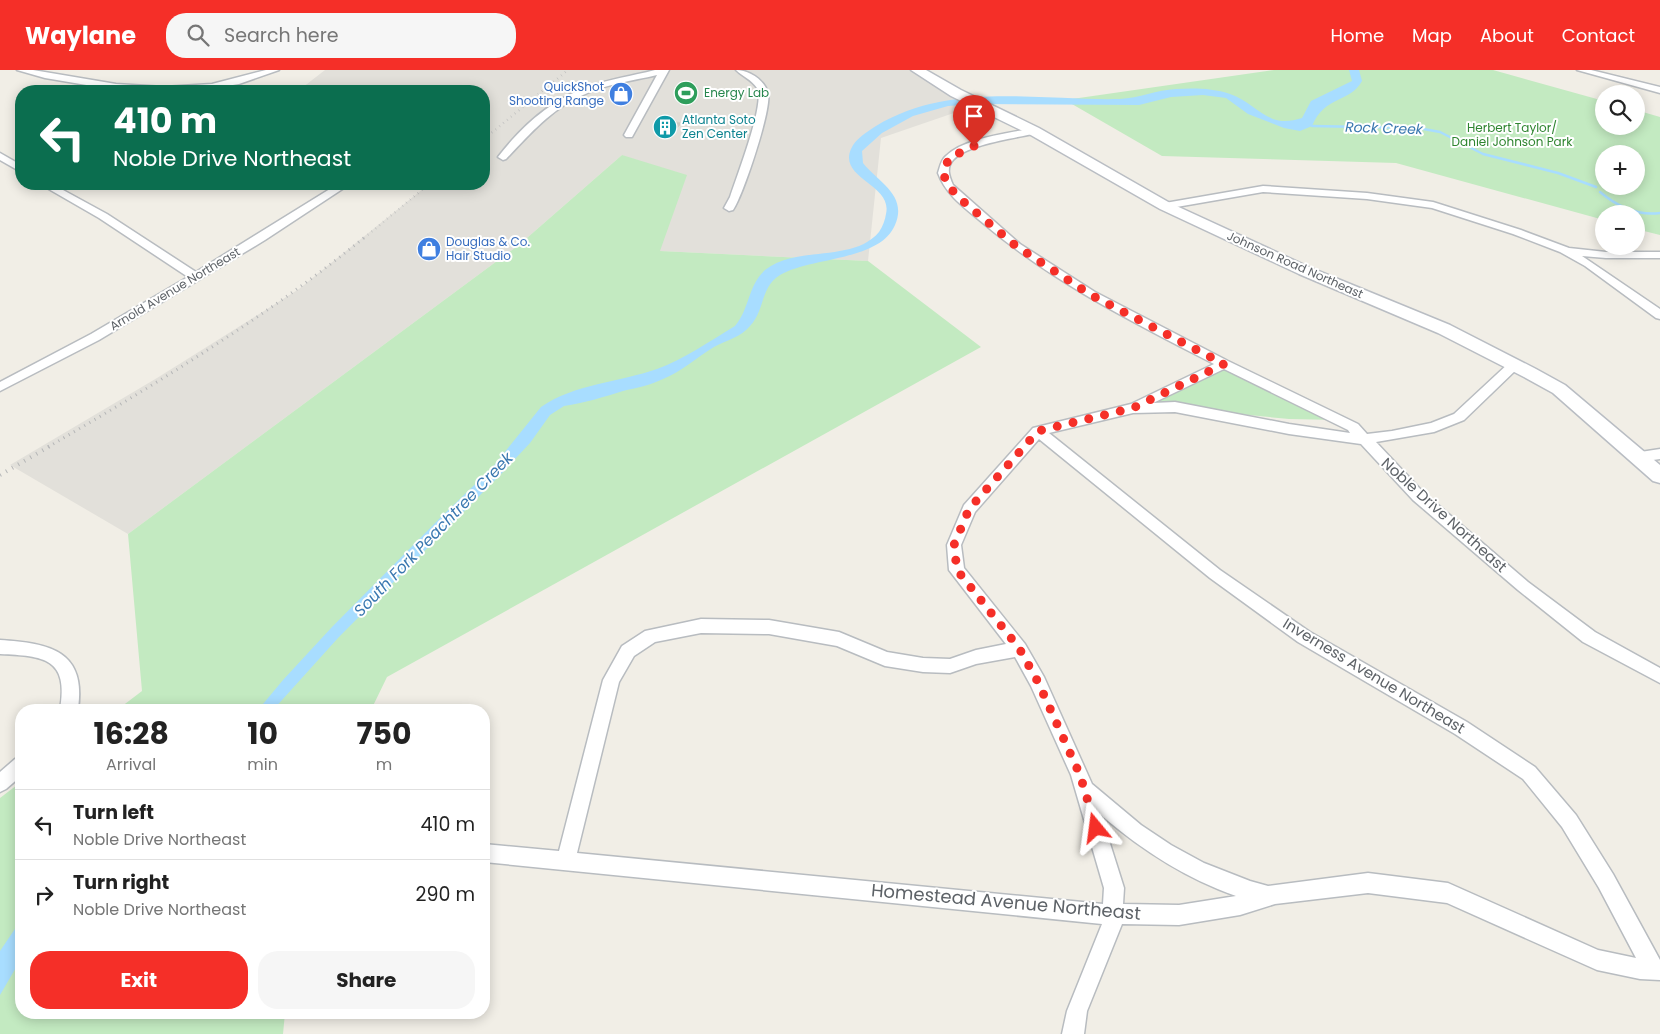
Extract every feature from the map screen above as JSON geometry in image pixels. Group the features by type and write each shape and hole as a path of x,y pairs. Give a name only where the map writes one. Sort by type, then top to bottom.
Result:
{"street":[{"path":"21,70 97,85"},
{"path":"220,85 275,70"},
{"path":"629,135 664,70"},
{"path":"503,156 539,120 569,98 585,90 664,70"},
{"path":"729,208 735,196 761,116 764,94 760,85 740,70"},
{"name":"Johnson Road Northeast","path":"917,70 956,93 1034,131 1165,206 1305,271 1444,330 1514,365 1559,390 1660,476"},
{"path":"1581,70 1660,90"},
{"name":"Noble Drive Northeast","path":"1034,131 989,141 959,152 949,158 943,173 948,186 1016,246 1091,295 1224,364 1353,427 1362,439 1418,496 1523,586 1590,637 1660,676"},
{"path":"0,156 15,165"},
{"path":"56,190 102,216 196,277"},
{"name":"Arnold Avenue Northeast","path":"0,387 95,337 269,233 336,190"},
{"path":"1165,206 1263,190 1323,192 1405,200 1433,205 1518,232 1564,250 1605,275 1660,315"},
{"path":"1564,250 1595,254"},
{"path":"1605,275 1598,265 1600,259 1606,255 1660,256"},
{"path":"1073,1034 1077,1011 1112,927 1114,888 1084,789 1063,734 1019,648 957,570 954,545 969,509 1038,431 1133,408 1224,364"},
{"path":"1133,408 1175,407 1289,429 1362,439 1392,436 1434,426 1459,416 1514,365"},
{"name":"Inverness Avenue Northeast","path":"1038,431 1215,574 1304,637 1461,728 1529,773 1569,821 1657,970"},
{"path":"1639,457 1660,454"},
{"path":"566,860 611,680 628,651 651,636 702,626 768,627 839,639 885,659 923,665 950,666 976,657 1019,648"},
{"path":"0,647 33,650 62,661 71,674 74,693 71,704"},
{"path":"0,783 15,770"},
{"path":"1084,789 1135,832 1164,851 1228,883 1268,896"},
{"name":"Homestead Avenue Northeast","path":"490,854 1114,914 1179,915 1240,905 1278,893 1368,883 1448,893 1597,960 1657,970"}],"shaded area":[{"path":"325,70 919,70 980,104 881,138 868,261 660,251 622,155 520,244 128,534 10,465 157,378 299,289 422,190 490,190 490,85 306,85"}],"green space":[{"name":"Herbert Taylor/ Daniel Johnson Park","path":"1274,70 1493,70 1595,98 1595,135 1645,135 1645,113 1660,117 1660,235 1645,231 1645,205 1595,205 1595,218 1396,163 1162,156 1065,100"},
{"path":"622,155 687,175 660,251 868,261 981,347 387,677 374,704 125,704 142,691 128,534 520,244"},
{"path":"1231,365 1337,420 1289,419 1145,405"},
{"path":"15,787 15,1019 284,1019 283,1034 0,1034 0,798"}],"water":[{"name":"South Fork Peachtree Creek","path":"1349,70 1359,70 1362,81 1357,88 1330,104 1317,116 1312,126 1300,131 1284,128 1248,114 1226,98 1203,95 1171,97 1139,105 974,104 948,106 913,116 882,133 862,151 863,163 895,197 898,205 895,225 887,237 860,252 793,269 780,275 769,286 755,320 746,330 738,336 714,347 670,376 654,383 586,402 564,406 550,415 530,443 502,473 338,638 278,704 263,704 332,627 492,468 541,407 554,399 582,388 657,369 677,360 735,326 744,312 755,283 765,270 778,262 793,258 855,248 868,242 879,232 886,214 886,204 882,195 852,168 849,159 855,142 876,126 904,112 934,103 964,98 995,96 1120,99 1169,90 1189,89 1210,90 1230,94 1271,118 1280,121 1290,121 1302,118 1311,101 1352,81"},
{"path":"15,929 15,969 0,995 0,951"}],"building":[{"path":"671,121 682,123 673,132 662,130"}],"waterway":[{"name":"Rock Creek","path":"1312,126 1418,128 1440,132 1483,154 1558,173 1595,187"},
{"name":"Rock Creek","path":"1604,195 1621,206 1636,212 1660,213"}],"railway":[{"path":"490,134 568,70"},
{"path":"364,238 422,190"},
{"path":"48,447 211,348 289,295 365,237"},
{"path":"0,475 50,446"}],"place":[{"name":"Energy Lab","path":"686,93"},
{"name":"QuickShot Shooting Range","path":"621,94"},
{"name":"Atlanta Soto Zen Center","path":"665,127"},
{"name":"Douglas & Co. Hair Studio","path":"429,249"}],"route":[{"path":"974,146 949,158 943,173 948,186 965,203 1016,246 1091,295 1224,364 1133,408 1038,431 969,509 954,545 957,570 1019,648 1038,682 1080,775 1096,828"}]}
